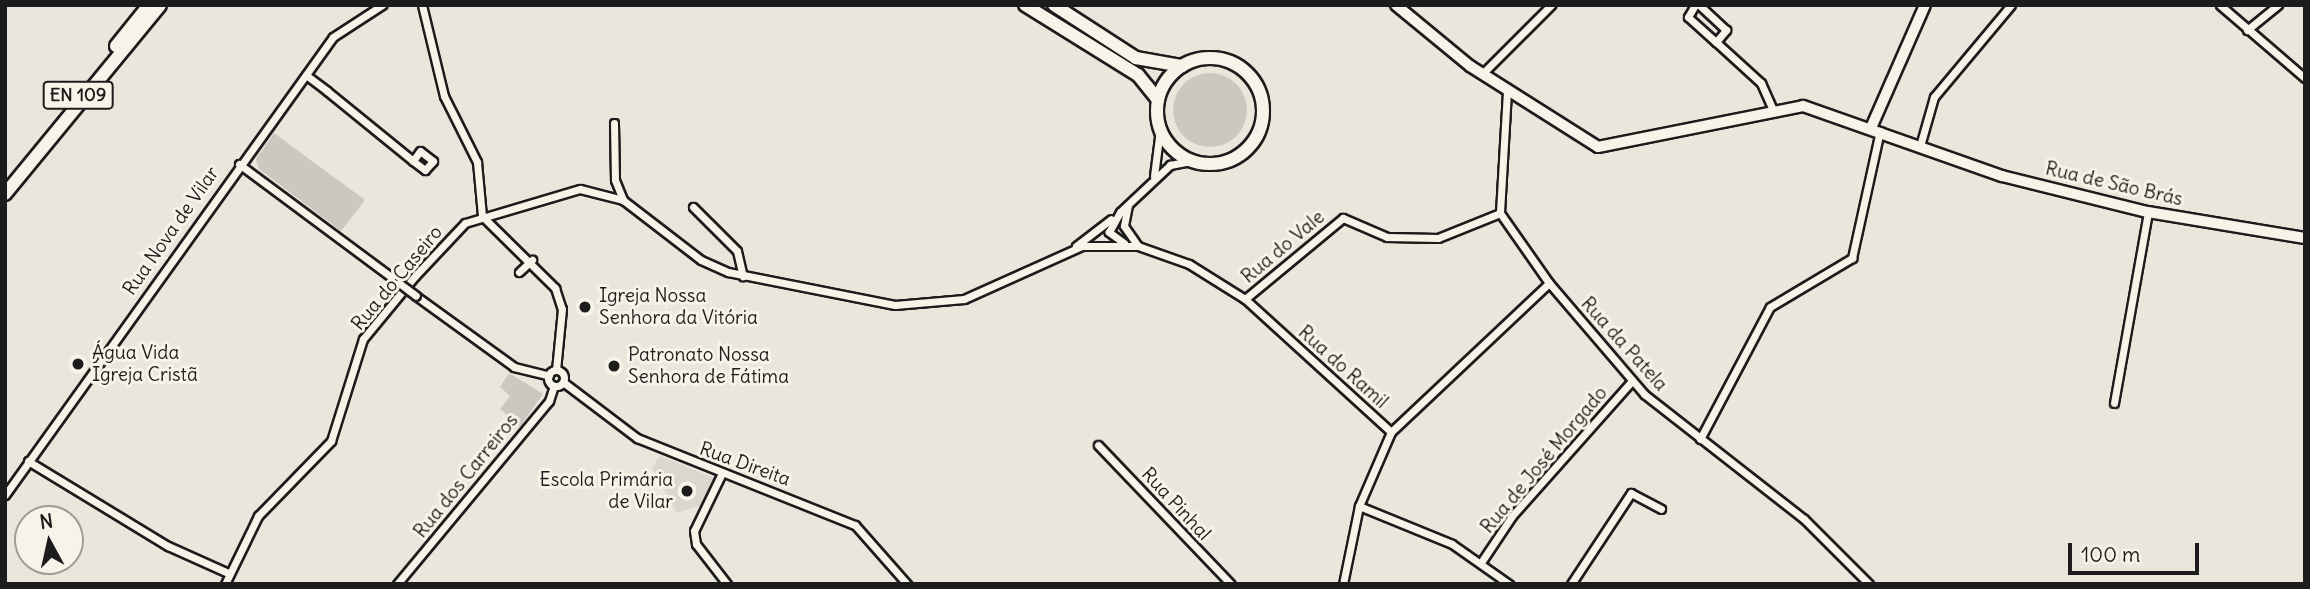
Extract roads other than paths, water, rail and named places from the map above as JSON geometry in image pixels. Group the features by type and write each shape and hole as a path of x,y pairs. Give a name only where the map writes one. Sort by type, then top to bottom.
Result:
{"main road":[{"name":"EN 109","path":"5,183 149,5"},
{"name":"EN 109","path":"5,194 160,5"},
{"path":"1025,5 1138,75 1158,100 1160,129 1191,161 1223,163 1250,146 1262,101 1236,65 1209,58 1182,66 1136,58 1054,5"},
{"path":"1158,100 1182,66"}],"street":[{"name":"Rua Nova de Vilar","path":"5,495 239,164 333,37 382,5"},
{"path":"422,5 444,96 477,162 482,216 533,260 562,309 556,370 563,382 554,386 549,376"},
{"name":"Rua de São Brás","path":"1396,5 1482,74 1598,148 1774,112 1821,109 2003,176 2148,212 2305,238"},
{"path":"1482,74 1551,5"},
{"path":"1716,42 1726,30 1697,5 1688,17 1761,83 1774,112"},
{"path":"1700,439 1770,307 1852,258 1875,130 1924,5"},
{"path":"1920,146 1934,97 2011,5"},
{"path":"2220,5 2305,78"},
{"path":"2247,30 2278,5"},
{"path":"306,75 413,160"},
{"path":"1500,213 1507,91"},
{"path":"614,123 615,180 623,200 701,260 743,276 895,305 939,306 1073,249 1128,205 1153,177 1170,165 1191,161"},
{"path":"1153,177 1160,129"},
{"path":"239,164 514,368 549,376"},
{"name":"Rua do Caseiro","path":"227,578 258,516 331,441 363,339 465,223 566,191 623,200"},
{"path":"1128,205 1124,226 1138,246"},
{"path":"693,207 737,251 743,276"},
{"path":"1120,212 1109,232 1119,242 1138,246"},
{"path":"2114,403 2148,212"},
{"name":"Rua da Patela","path":"1500,213 1549,283 1632,381 1700,439 1804,519 1869,584"},
{"name":"Rua do Vale","path":"1245,299 1343,218 1387,237 1438,238 1500,213"},
{"path":"1073,249 1138,246"},
{"name":"Rua do Ramil","path":"1138,246 1189,264 1245,299 1391,432 1359,506 1343,584"},
{"path":"519,272 533,260"},
{"path":"1391,432 1549,283"},
{"path":"549,376 556,370"},
{"name":"Rua de José Morgado","path":"1482,561 1512,516 1632,381"},
{"name":"Rua Direita","path":"563,382 637,438 855,525 907,584"},
{"name":"Rua dos Carreiros","path":"397,584 549,401 554,386"},
{"name":"Rua Pinhal","path":"1098,445 1231,584"},
{"path":"28,461 168,546 227,578"},
{"path":"722,472 694,531 696,544 727,584"},
{"path":"1571,584 1631,493 1661,509"},
{"path":"1359,506 1482,561 1509,584"},
{"path":"1492,584 1500,575"}],"place":[{"name":"Igreja Nossa Senhora da Vitória","path":"585,307"},
{"name":"Água Vida Igreja Cristã","path":"78,364"},
{"name":"Patronato Nossa Senhora de Fátima","path":"614,366"},
{"name":"Escola Primária de Vilar","path":"687,491"}]}
